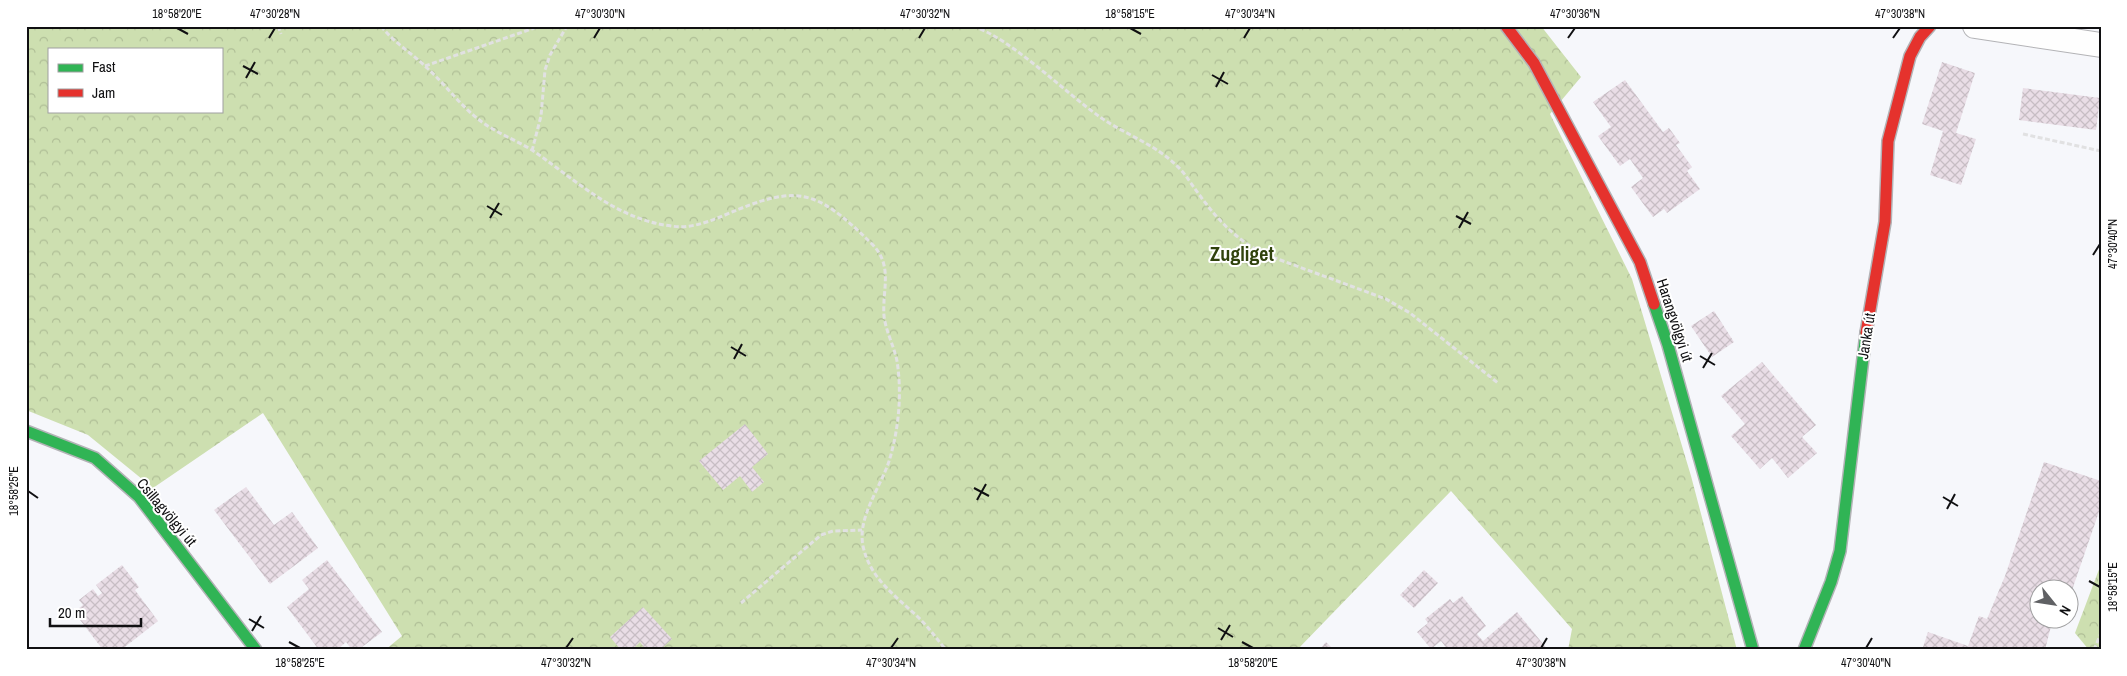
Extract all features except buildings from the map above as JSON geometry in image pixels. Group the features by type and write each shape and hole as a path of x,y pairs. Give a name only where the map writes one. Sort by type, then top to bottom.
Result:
{"street":[{"name":"Harangvölgyi út","path":"1506,26 1534,63 1640,262 1668,345 1753,650"},
{"name":"Janka út","path":"1804,650 1831,582 1840,551 1846,513 1863,347 1885,222 1888,141 1910,56 1920,37 1930,26"},
{"path":"1975,26 2101,45"},
{"name":"Csillagvölgyi út","path":"26,431 95,458 140,497 256,650"}],"path":[{"path":"278,26 281,34"},
{"path":"381,26 397,43 425,66 478,119 532,150 600,199 645,221 673,227 701,225 757,201 789,195 809,198 826,205 844,217 874,246 883,259 887,276 884,314 897,359 899,405 897,429 890,460 862,530 863,547 877,576 889,592 918,617 946,650"},
{"path":"425,66 540,26"},
{"path":"532,150 540,116 544,70 550,55 567,26"},
{"path":"972,26 1014,50 1098,116 1159,152 1177,166 1229,232 1245,244 1264,254 1386,299 1424,323 1498,383"},
{"path":"2022,134 2101,150"},
{"path":"742,603 821,535 833,531 862,530"},
{"path":"2094,650 2101,633"}],"green space":[{"path":"26,26 1541,26 1581,77 1550,114 1632,279 1691,476 1737,650 1568,650 1572,629 1451,491 1297,650 385,650 402,636 263,413 153,488 88,435 26,410"},
{"path":"2101,564 2101,650 2089,650 2075,633 2077,628 2080,628 2080,620"}],"traffic: fast":[{"path":"1654,304 1668,345 1753,650"},
{"path":"1804,650 1831,582 1840,551 1866,333"},
{"path":"26,431 95,458 139,497 256,650"}],"traffic: jam":[{"path":"1506,26 1534,63 1640,262 1654,304"},
{"path":"1866,333 1885,222 1888,141 1910,56 1920,37 1930,26"}],"district":[{"name":"Zugliget","path":"1242,253"}]}
